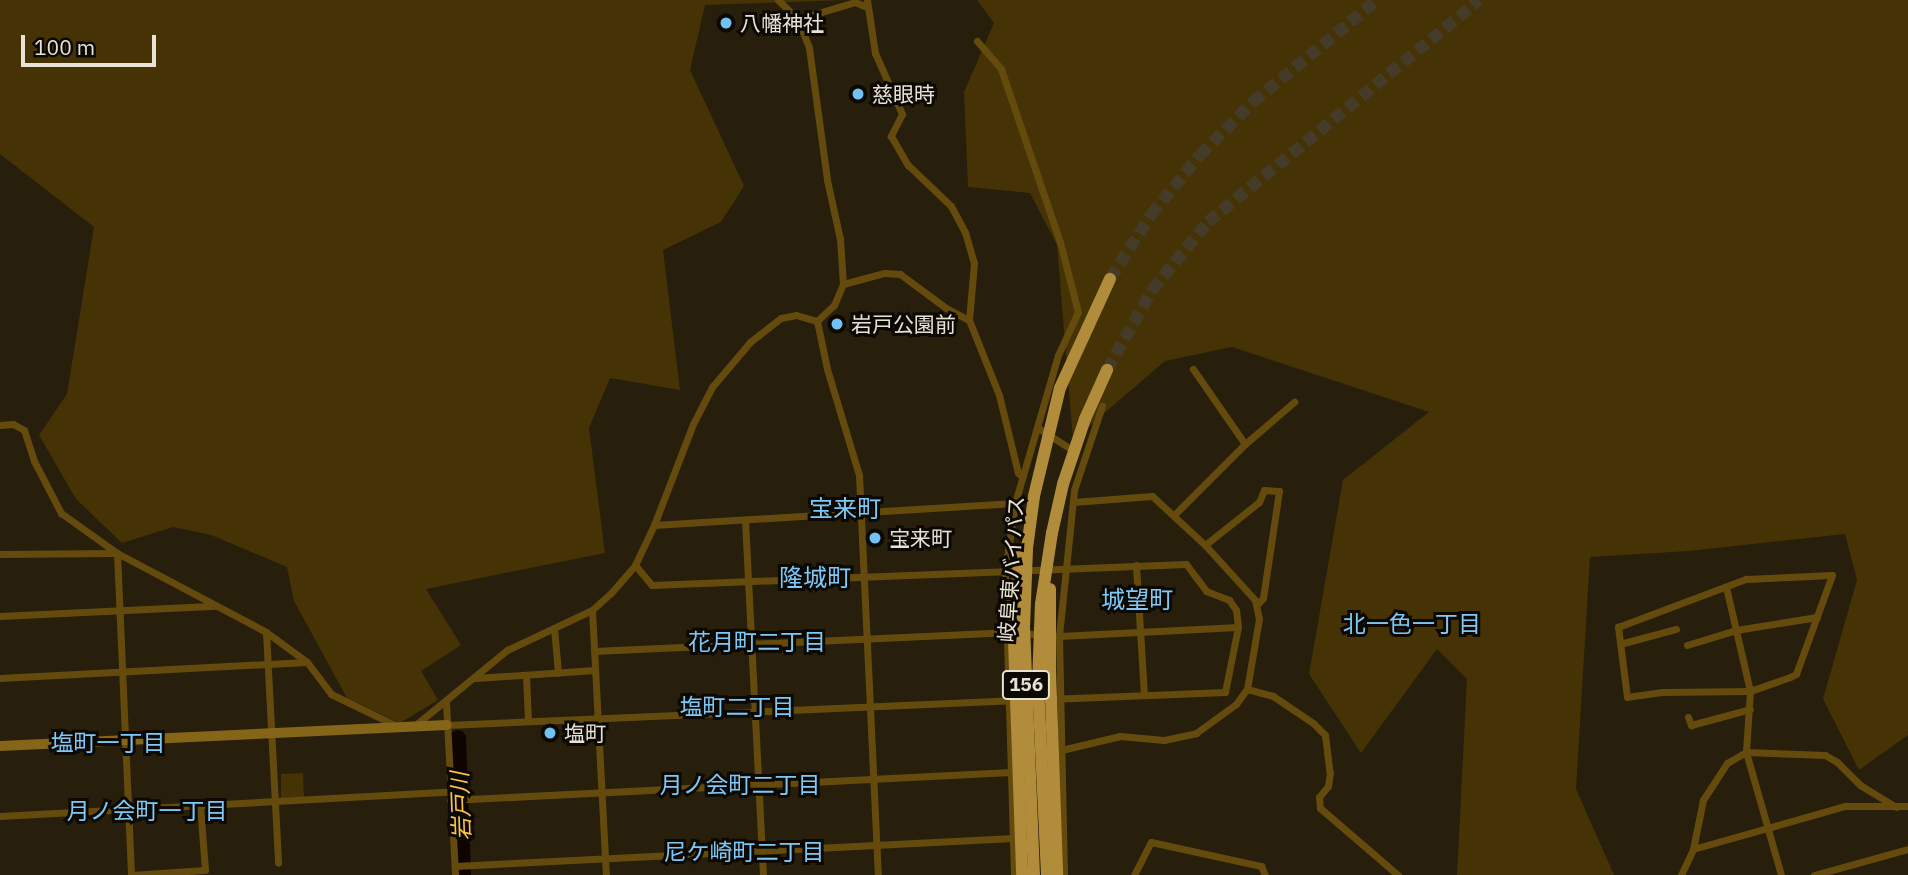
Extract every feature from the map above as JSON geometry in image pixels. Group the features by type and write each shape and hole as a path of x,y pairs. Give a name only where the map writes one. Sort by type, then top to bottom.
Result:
{"highway":[{"name":"岐阜東バイパス","path":"1034,875 1024,627 1027,548 1034,496 1060,388 1101,293 1110,279"},
{"name":"岐阜東バイパス","path":"1047,875 1038,684 1041,604 1052,533 1070,463 1104,376"},
{"name":"156","path":"1022,875 1014,774 1014,621 1021,526 1025,504 1034,496"},
{"name":"156","path":"1052,533 1055,548 1050,592 1052,760 1057,875"}],"street":[{"path":"778,0 798,19 809,48 827,180 840,239 843,284 834,305 817,321"},
{"path":"798,19 855,2 867,4 875,53 902,114 891,136 896,148 908,166 951,206 965,232 974,263 968,306 969,320 999,396 1018,473 1023,477"},
{"path":"977,41 1001,69 1060,242 1078,312 1058,355 1015,503 1005,570 1008,701 1014,774 1014,875"},
{"path":"843,284 884,273 901,274 946,308 969,320"},
{"path":"413,727 507,650 592,610 635,565 654,525 693,424 712,387 750,342 781,318 796,315 817,321"},
{"path":"817,321 827,369 859,475 877,875"},
{"path":"1193,369 1245,444"},
{"path":"1174,515 1245,444 1294,402"},
{"path":"1064,875 1059,636 1073,502 1084,458 1102,406"},
{"path":"0,425 13,424 24,430 34,461 61,513 117,553 266,632 307,662 331,694 401,728"},
{"path":"1038,428 1084,458"},
{"path":"1205,545 1259,502 1264,490 1279,491 1263,598 1257,605"},
{"path":"0,816 275,801 494,798 1014,774 1063,747 1120,736 1164,740 1196,733 1236,704 1247,689 1259,619 1257,605 1205,545 1153,496 1132,495 1073,502"},
{"path":"654,525 1015,503"},
{"path":"745,520 763,875"},
{"path":"0,554 117,553"},
{"path":"117,553 131,875 205,870 200,805"},
{"path":"0,746 1225,692 1238,627 1236,610 1229,600 1206,591 1186,564 652,585 635,565"},
{"path":"1136,565 1144,695"},
{"path":"1832,575 1796,674 1750,691 1662,692 1627,697 1618,626 1726,587 1746,579 1832,575"},
{"path":"1726,587 1750,691 1746,752 1781,875"},
{"path":"0,616 218,606"},
{"path":"592,610 606,875"},
{"path":"1687,645 1736,630 1817,617"},
{"path":"594,651 1005,632 1059,636 1238,627"},
{"path":"554,628 558,673"},
{"path":"1620,644 1676,629"},
{"path":"266,632 278,863"},
{"path":"0,677 307,662"},
{"path":"475,678 595,670"},
{"path":"526,675 528,721"},
{"path":"1247,689 1273,696 1325,735 1330,773 1328,786 1319,797 1320,808 1398,875"},
{"path":"446,702 455,869 496,864 1013,838"},
{"path":"1688,717 1691,725 1750,709"},
{"path":"1681,875 1693,849 1703,800 1727,763 1746,752 1825,755 1838,762 1860,786 1896,807"},
{"path":"1693,849 1845,806 1908,806"},
{"path":"1135,875 1151,842 1261,866 1265,875"},
{"path":"1814,875 1908,849"}],"shaded area":[{"path":"0,0 847,0 705,5 690,70 744,186 721,222 663,250 680,390 610,378 589,428 605,553 426,589 461,645 421,671 438,700 400,723 347,698 294,601 287,567 211,535 173,527 122,543 76,499 39,435 67,394 94,227 0,154"},
{"path":"977,0 1908,0 1908,735 1859,770 1823,699 1857,580 1845,534 1689,551 1590,557 1576,789 1614,875 1457,875 1467,679 1437,649 1361,753 1309,674 1343,480 1429,412 1232,347 1165,361 1073,440 1057,245 1030,193 968,187 964,92 994,23"},
{"path":"303,773 304,797 281,798 281,774"}],"waterway":[{"name":"岩戸川","path":"458,738 463,875"}],"tunnel":[{"path":"1110,279 1151,215 1200,155 1253,102 1377,0"},
{"path":"1107,370 1152,290 1208,222 1479,0"}],"place":[{"name":"八幡神社","path":"726,23"},
{"name":"慈眼時","path":"858,94"},
{"name":"岩戸公園前","path":"837,324"},
{"name":"宝来町","path":"875,538"},
{"name":"塩町","path":"550,733"}],"district":[{"name":"宝来町","path":"845,509"},
{"name":"隆城町","path":"815,578"},
{"name":"城望町","path":"1137,600"},
{"name":"北一色一丁目","path":"1412,623"},
{"name":"花月町二丁目","path":"757,641"},
{"name":"塩町二丁目","path":"737,706"},
{"name":"塩町一丁目","path":"108,742"},
{"name":"月ノ会町二丁目","path":"740,784"},
{"name":"月ノ会町一丁目","path":"147,810"},
{"name":"尼ケ崎町二丁目","path":"744,851"}]}
